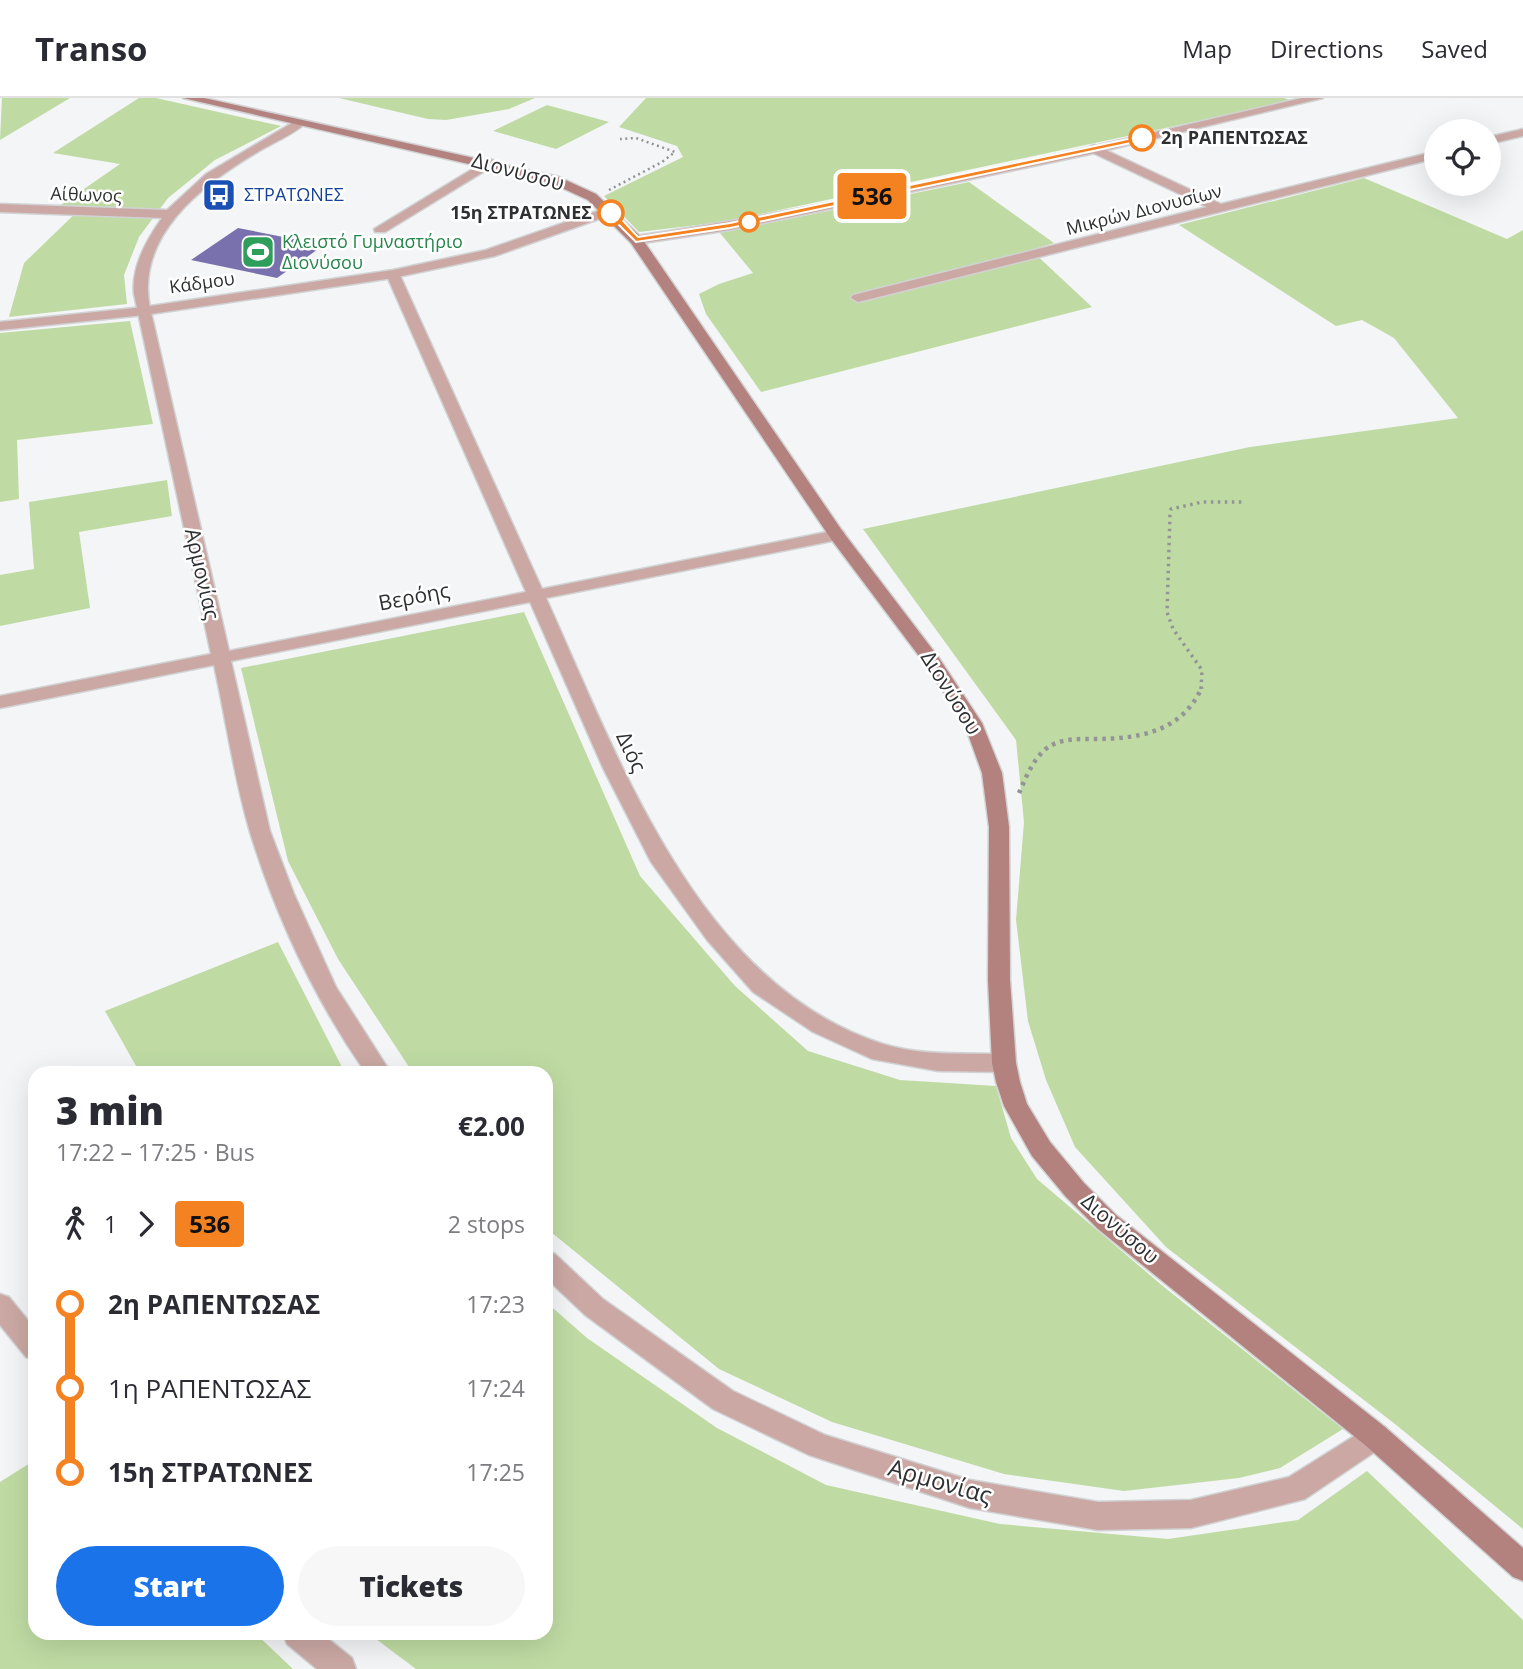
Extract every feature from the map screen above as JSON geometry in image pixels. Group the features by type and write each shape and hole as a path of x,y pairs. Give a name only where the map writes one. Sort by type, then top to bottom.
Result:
{"main road":[{"name":"Διονύσου","path":"188,98 489,163 555,180 592,197 636,240 837,535 925,652 973,723 992,773 999,827 999,980 1004,1063 1016,1106 1041,1149 1107,1222 1375,1436 1523,1567"}],"street":[{"path":"636,240 730,226 1095,149 1317,98"},
{"name":"Αρμονίας","path":"301,122 208,178 170,214 152,243 140,281 144,311 260,831 283,898 314,965 362,1051 374,1066"},
{"path":"1501,138 1523,132"},
{"path":"1095,149 1221,209"},
{"name":"Μικρών Διονυσίων","path":"859,298 1424,157"},
{"path":"380,229 489,163"},
{"name":"Αίθωνος","path":"0,208 170,214"},
{"name":"Κάδμου","path":"0,326 144,311 393,274 490,253 609,211"},
{"name":"Διός","path":"393,274 612,768 661,862 715,934 761,986 821,1026 880,1053 938,1062 1004,1063"},
{"name":"Βερόης","path":"0,702 837,535"},
{"name":"Αρμονίας","path":"553,1269 594,1307 723,1401 819,1446 970,1494 1098,1516 1191,1514 1295,1489 1375,1436"},
{"path":"0,1305 28,1340"},
{"path":"306,1640 341,1669"}],"path":[{"path":"592,197 638,175 675,152 636,138 620,139"},
{"path":"999,827 1038,758 1052,745 1073,739 1130,738 1159,733 1175,723 1190,708 1203,686 1203,672 1199,662 1174,633 1169,620 1166,589 1170,560 1168,517 1171,509 1183,504 1244,502"}],"green space":[{"path":"2,98 70,98 0,140"},
{"path":"139,98 156,98 281,126 215,160 168,198 139,237 124,275 127,304 9,317 24,263 83,206 61,205 120,164 53,153"},
{"path":"339,98 535,98 509,109 446,120 428,119"},
{"path":"646,98 1284,98 1292,101 723,222 639,232 604,196 683,157 677,146 619,127"},
{"path":"547,105 609,122 556,149 493,131"},
{"path":"1364,178 1507,239 1523,230 1523,1529 1395,1424 1166,1247 1075,1147 1046,1080 1028,1021 1016,920 1024,822 1016,740 863,529 1250,447 1458,418 1394,338 1362,320 1336,326 1179,225"},
{"path":"969,182 1054,243 1031,250 1092,307 761,392 706,314 699,294 753,273 720,233"},
{"path":"130,321 153,424 17,440 19,499 0,502 0,333"},
{"path":"167,480 172,516 79,532 90,608 0,626 0,575 34,569 29,502"},
{"path":"524,612 640,876 735,986 808,1051 900,1080 996,1086 1011,1138 1037,1179 1164,1287 1343,1429 1280,1468 1239,1478 1124,1491 1004,1474 832,1422 719,1369 553,1234 553,1066 408,1066 338,959 288,861 241,668"},
{"path":"278,942 341,1066 136,1066 105,1011"},
{"path":"553,1308 587,1338 717,1428 826,1485 1000,1524 1168,1539 1298,1520 1367,1471 1523,1620 1523,1669 416,1669 377,1640 553,1640"},
{"path":"28,1464 28,1640 262,1640 293,1669 0,1669 0,1482"}],"building":[{"name":"Κλειστό Γυμναστήριο Διονύσου","path":"238,228 324,245 277,278 191,260"}],"bus line":[{"name":"536","path":"611,213 636,240 730,226 1142,138"}],"place":[{"name":"2η ΡΑΠΕΝΤΩΣΑΣ","path":"1142,138"},
{"name":"ΣΤΡΑΤΩΝΕΣ","path":"219,195"},
{"name":"15η ΣΤΡΑΤΩΝΕΣ","path":"611,213"},
{"name":"Κλειστό Γυμναστήριο Διονύσου","path":"258,252"}]}
